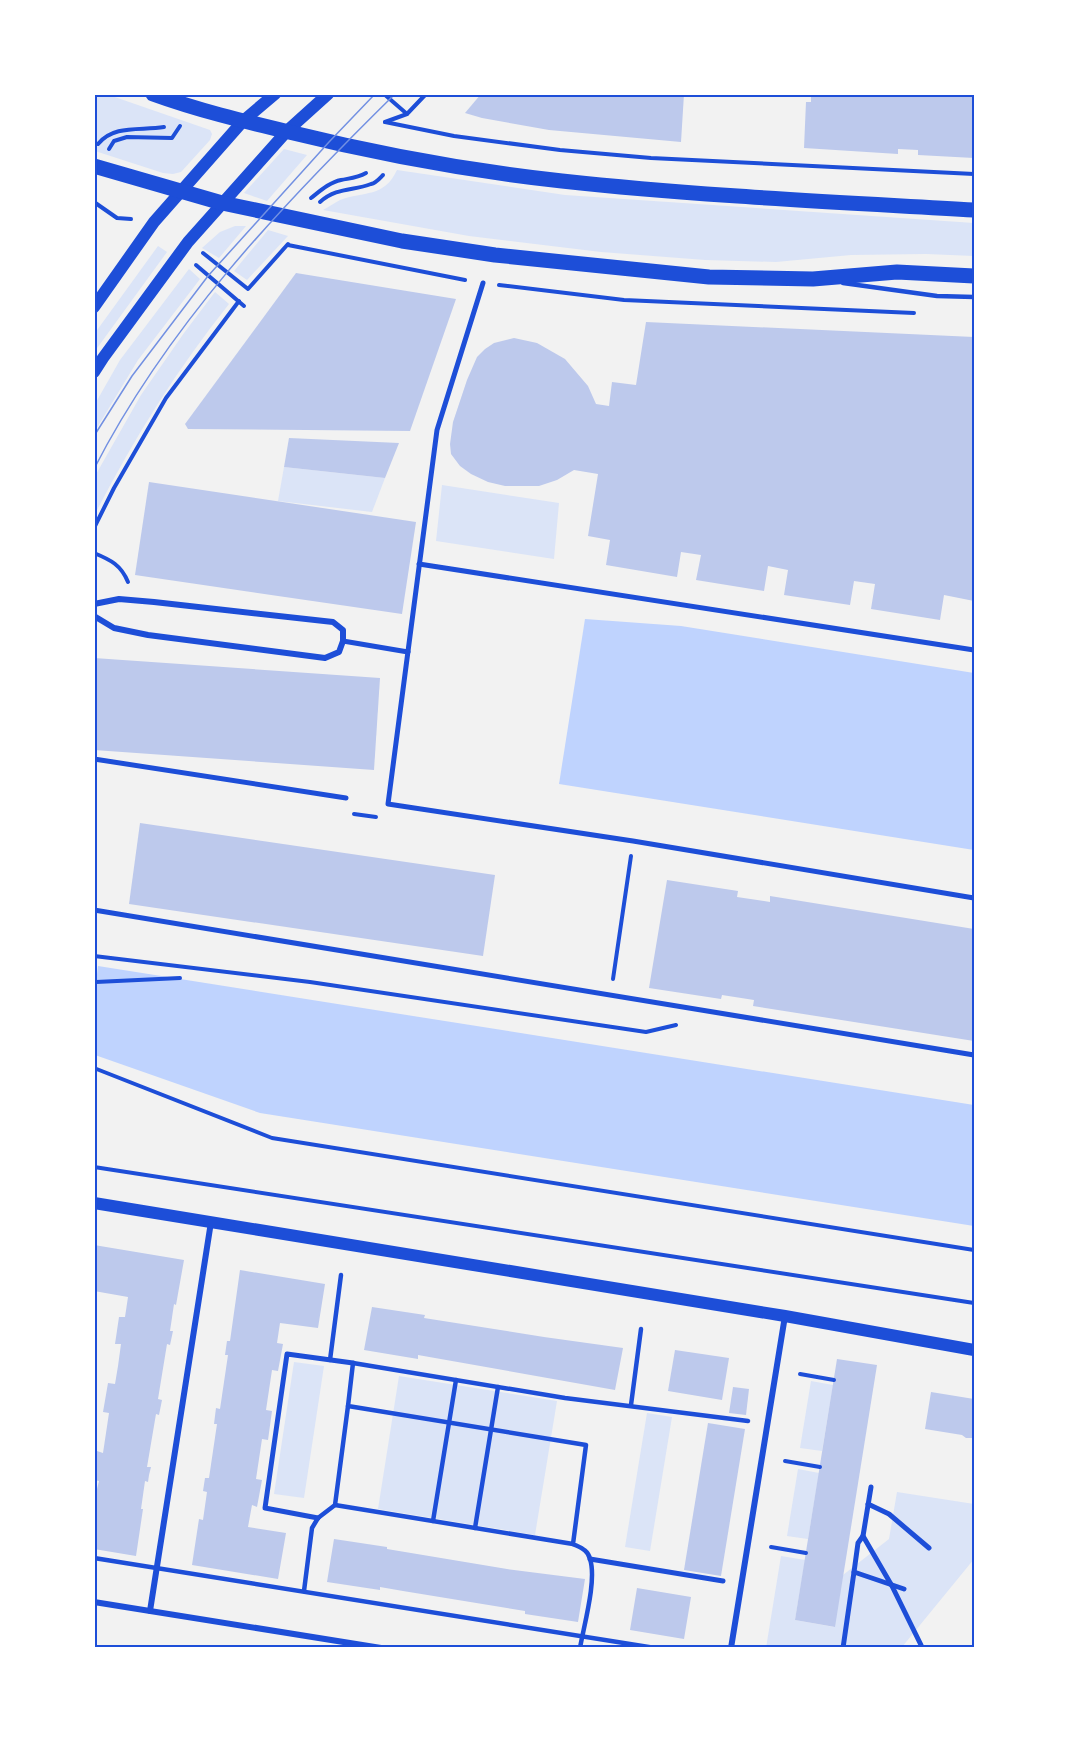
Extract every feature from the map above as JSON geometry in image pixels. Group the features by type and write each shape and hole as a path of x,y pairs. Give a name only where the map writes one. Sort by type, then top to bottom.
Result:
{"main road":[{"path":"153,94 243,121 376,152 471,169 562,181 731,195 975,210"},
{"path":"94,307 144,235 243,121 274,94"},
{"path":"94,372 179,253 287,131 328,94"},
{"path":"97,167 222,202 402,241 495,255 709,277 813,279 897,272 975,276"},
{"path":"94,1203 975,1350"}],"street":[{"path":"483,283 437,430 388,804 633,841 975,898"},
{"path":"420,564 975,650"},
{"path":"94,604 119,599 333,622 343,630 343,641 339,652 325,658 148,635 114,628 94,616"},
{"path":"343,641 408,652"},
{"path":"94,759 346,798"},
{"path":"94,910 975,1055"},
{"path":"150,1611 211,1222"},
{"path":"731,1647 785,1317"},
{"path":"318,1518 265,1508 287,1354 353,1364"},
{"path":"843,1647 858,1543 863,1536 871,1487"},
{"path":"868,1504 889,1514 929,1548"},
{"path":"863,1536 892,1586 921,1645"},
{"path":"590,1559 723,1581"},
{"path":"854,1572 904,1589"},
{"path":"94,1602 381,1647"}],"lane":[{"path":"813,279 937,296 975,297"},
{"path":"330,1360 341,1275"},
{"path":"631,1405 641,1329"},
{"path":"304,1591 312,1528 318,1518 335,1505 353,1364 498,1387 747,1421"},
{"path":"433,1521 456,1380"},
{"path":"475,1528 498,1387"},
{"path":"348,1406 586,1445 573,1544"},
{"path":"335,1505 573,1544 585,1549 590,1559 592,1583 580,1647"},
{"path":"94,1558 655,1647"}],"path":[{"path":"384,94 406,114"},
{"path":"248,289 288,245 295,218 304,205 320,190 339,180 358,178 366,173 386,122 406,114 426,94"},
{"path":"97,167 114,141 127,137 172,138 179,129 188,105"},
{"path":"386,122 454,136 560,150 651,158 975,174"},
{"path":"94,149 105,135 126,129 151,129 164,126"},
{"path":"315,207 325,197 347,188 373,184 384,174"},
{"path":"94,202 117,218"},
{"path":"288,245 305,248"},
{"path":"193,263 244,306"},
{"path":"94,528 114,488 166,398 239,301"},
{"path":"94,553 112,560 123,570 132,591 154,602"},
{"path":"615,965 630,862"},
{"path":"94,956 310,982 646,1032 679,1024"},
{"path":"96,982 180,978"},
{"path":"94,1068 272,1138 975,1250"},
{"path":"94,1167 975,1303"},
{"path":"800,1374 834,1380"},
{"path":"974,1399 975,1393"},
{"path":"785,1461 820,1467"},
{"path":"771,1547 806,1553"}],"shaded area":[{"path":"94,95 109,95 210,130 212,134 210,140 181,172 173,174 163,173 95,151"},
{"path":"284,149 307,155 267,201 244,193"},
{"path":"397,170 565,195 974,223 974,256 851,255 776,262 705,260 601,252 469,236 323,210 340,200 380,189 392,179"},
{"path":"235,226 246,226 219,258 202,248 220,232"},
{"path":"268,230 288,236 247,280 234,271"},
{"path":"158,246 167,252 95,351 95,333"},
{"path":"189,269 200,279 138,360 95,431 95,404 120,360"},
{"path":"215,292 229,304 191,354 157,406 95,514 95,476 141,395"},
{"path":"284,467 385,478 372,512 278,501"},
{"path":"442,485 559,503 554,559 436,541"},
{"path":"294,1362 324,1366 304,1498 274,1494"},
{"path":"399,1376 557,1401 535,1535 378,1509"},
{"path":"811,1381 833,1385 822,1451 800,1448"},
{"path":"647,1413 672,1417 650,1551 625,1547"},
{"path":"798,1469 819,1473 808,1539 787,1536"},
{"path":"897,1492 974,1504 974,1559 902,1647 766,1648 781,1556 805,1560 795,1620 834,1627 843,1575 889,1539"}],"water":[{"path":"585,619 681,626 974,673 974,850 559,784"},
{"path":"98,966 974,1105 974,1226 260,1113 95,1055 94,982 96,982"}],"building":[{"path":"481,94 684,94 681,142 549,130 465,113"},
{"path":"811,94 974,94 974,158 918,155 918,150 898,149 898,154 804,148 806,102 811,102"},
{"path":"296,273 456,299 410,431 188,429 185,424"},
{"path":"646,322 974,337 974,601 944,595 940,620 871,609 875,584 854,581 850,605 784,595 788,570 768,566 764,591 696,580 701,555 681,552 677,577 606,565 610,540 588,536 598,474 574,470 557,480 539,486 505,486 488,482 471,474 460,466 451,454 453,422 477,357 485,349 494,343 514,338 537,343 565,359 588,386 596,404 609,406 612,382 636,385"},
{"path":"289,438 399,443 385,478 284,467"},
{"path":"149,482 416,522 402,614 135,575"},
{"path":"94,658 380,678 374,770 94,750"},
{"path":"140,823 495,875 483,956 129,904"},
{"path":"667,880 738,891 737,897 770,902 770,896 974,929 974,1041 753,1006 754,1000 722,995 721,999 649,988"},
{"path":"94,1245 184,1260 176,1305 174,1304 170,1331 173,1331 170,1345 167,1344 158,1399 162,1400 159,1415 156,1414 147,1467 151,1467 148,1482 145,1481 136,1556 94,1549 94,1501 99,1481 94,1480 94,1471 97,1451 103,1453 109,1413 103,1412 108,1383 115,1384 121,1344 115,1344 119,1317 125,1317 128,1297 94,1291"},
{"path":"240,1270 325,1284 318,1328 280,1323 277,1343 283,1344 278,1371 272,1370 266,1410 272,1411 268,1440 262,1439 256,1479 262,1480 257,1507 252,1505 248,1527 286,1533 278,1579 192,1565 199,1519 203,1520 207,1492 203,1491 205,1478 209,1478 217,1424 214,1424 216,1408 220,1409 228,1355 225,1355 227,1341 230,1341"},
{"path":"372,1307 425,1315 424,1318 623,1348 615,1390 418,1355 418,1359 364,1350"},
{"path":"675,1350 729,1358 722,1400 668,1391"},
{"path":"837,1359 877,1365 835,1627 795,1620"},
{"path":"733,1387 749,1389 746,1415 729,1413"},
{"path":"931,1392 974,1399 974,1438 925,1429"},
{"path":"708,1423 745,1429 721,1576 684,1570"},
{"path":"334,1539 507,1569 585,1579 578,1622 380,1587 380,1590 327,1582"},
{"path":"637,1588 691,1597 684,1639 630,1630"}],"tram line":[{"path":"94,436 132,376 208,276 375,94"},
{"path":"94,469 123,416 191,317 269,224 395,94"}]}
